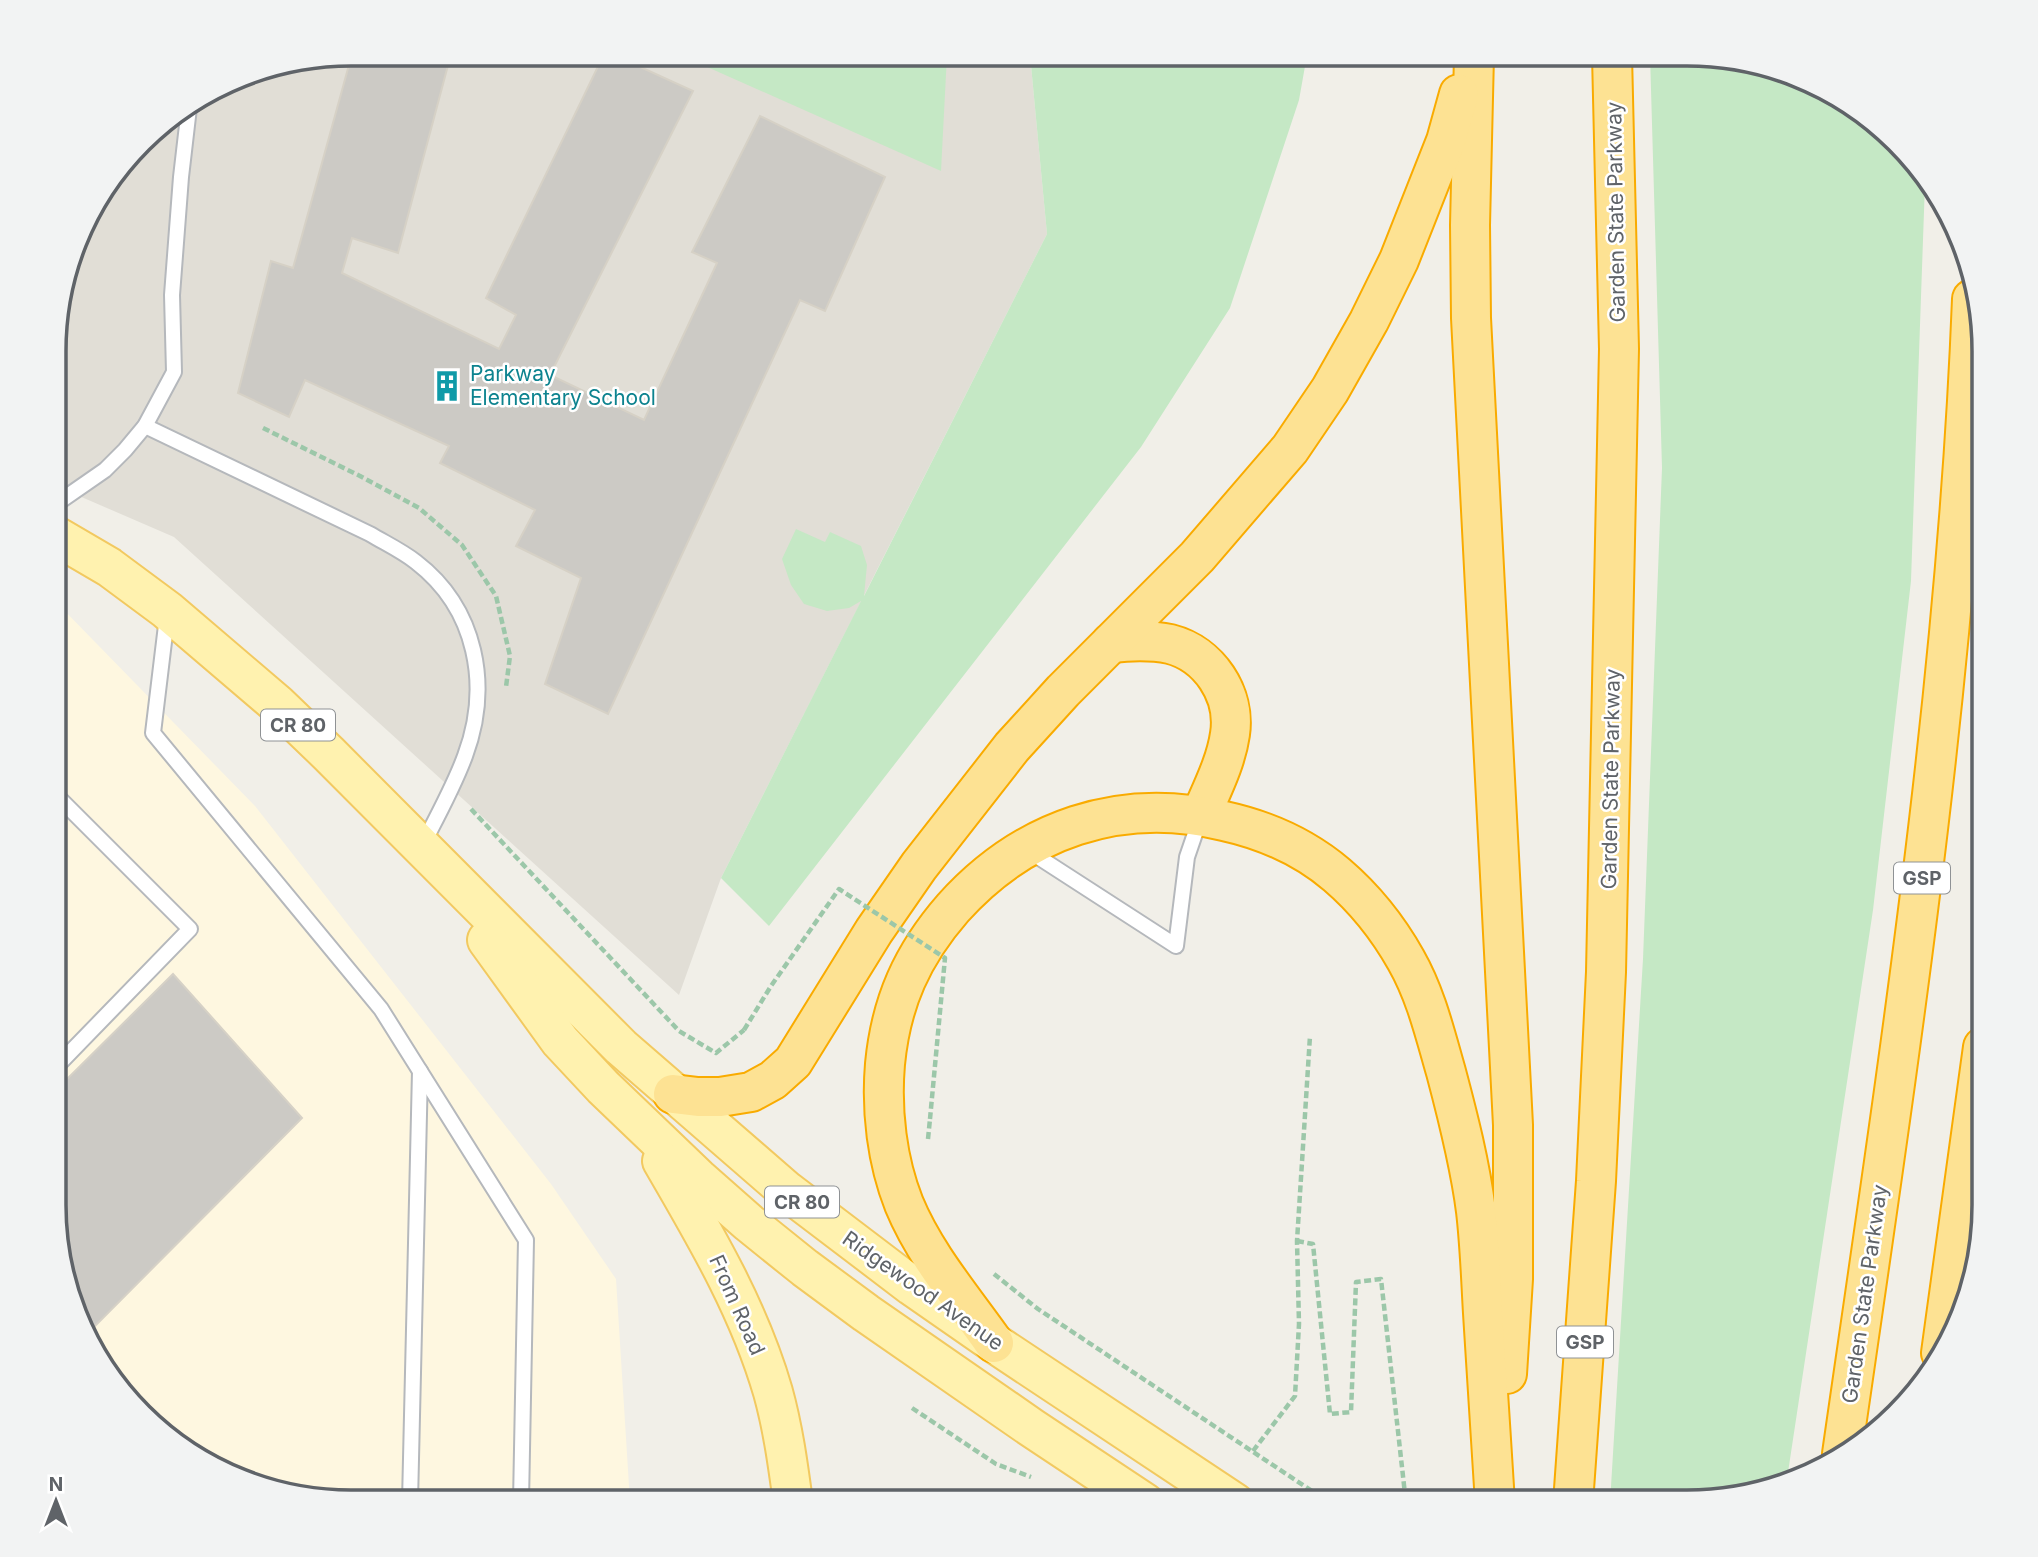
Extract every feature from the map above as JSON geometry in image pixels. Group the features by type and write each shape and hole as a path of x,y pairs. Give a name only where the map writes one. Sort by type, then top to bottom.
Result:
{"highway":[{"path":"673,1094 720,1097 751,1092 773,1080 793,1062 874,931 919,866 1012,747 1063,691 1197,557 1290,449 1330,390 1399,260 1446,141 1469,66"},
{"path":"1472,66 1471,318 1513,1125 1513,1279 1497,1490"},
{"name":"Garden State Parkway","path":"1574,1490 1596,1181 1606,972 1619,349 1612,66"},
{"name":"Garden State Parkway","path":"1843,1444 1906,1012 1937,745 1953,591 1970,326"},
{"path":"1111,643 1132,641 1171,645 1190,652 1210,668 1225,689 1231,713 1230,733 1224,757 1201,815"},
{"path":"994,1343 936,1262 904,1203 891,1162 883,1085 887,1046 893,1012 920,950 967,892 994,869 1025,848 1061,830 1094,819 1167,811 1201,815 1244,825 1306,852 1335,873 1363,899 1408,963 1426,1002 1454,1100 1476,1211 1495,1490"},
{"path":"1945,1326 1972,1127"}],"main road":[{"name":"Ridgewood Avenue","path":"66,542 109,567 167,610 277,704 621,1047 778,1184 846,1237 994,1343 1215,1490"},
{"name":"Ridgewood Avenue","path":"421,848 559,1041 640,1123 719,1196 805,1268 956,1376 1127,1490"},
{"name":"From Road","path":"640,1123 707,1239 757,1344 773,1392 791,1490"}],"lane":[{"path":"66,498 106,470 125,450 145,426 174,372 172,295 188,118"},
{"path":"145,426 400,551 438,583 453,602 466,628 476,658 478,689 474,724 465,755 421,848"},
{"path":"167,610 153,733 381,1009 526,1240 521,1490"},
{"path":"66,805 190,929 66,1057"},
{"path":"1025,848 1176,946 1188,857 1201,815"},
{"path":"410,1490 420,1069"}],"path":[{"path":"451,787 679,1031 716,1053 744,1030 771,986 839,889 945,958 927,1150"},
{"path":"1253,1452 1295,1396 1299,1324 1297,1241 1310,1036"},
{"path":"1297,1241 1313,1244 1330,1414 1351,1412 1356,1282 1381,1279 1405,1490"},
{"path":"989,1270 1038,1309 1310,1490"},
{"path":"912,1408 996,1464 1032,1478"}],"shaded area":[{"path":"351,66 1031,66 1047,234 721,878 679,995 174,537 66,490 66,351 69,314 76,278 88,242 114,193 137,164 164,137 193,114 225,96 278,76"},
{"path":"66,612 255,806 551,1184 616,1279 629,1490 333,1490 296,1485 242,1469 193,1443 150,1407 125,1379 88,1315 76,1279 67,1224"}],"green space":[{"path":"705,66 946,66 941,171"},
{"path":"1031,66 1305,66 1299,100 1230,308 1141,447 769,926 721,878 861,601 849,608 827,611 804,604 791,585 782,559 796,529 825,542 830,532 861,546 867,565 864,596 1047,234"},
{"path":"1650,66 1705,67 1760,76 1796,88 1845,114 1888,150 1925,194 1911,581 1873,910 1788,1472 1742,1485 1705,1490 1611,1490 1643,959 1662,468"}],"building":[{"name":"Parkway Elementary School","path":"349,66 448,66 398,253 352,238 342,273 499,349 516,315 486,298 598,66 638,66 693,91 550,375 644,420 717,263 692,252 760,116 885,177 825,311 800,300 608,714 545,684 581,578 516,546 535,510 440,463 449,446 305,380 289,417 238,393 271,261 293,268"},
{"path":"173,974 302,1118 94,1327 76,1279 69,1243 66,1206 66,1080"}],"place":[{"name":"Parkway Elementary School","path":"447,386"}]}
